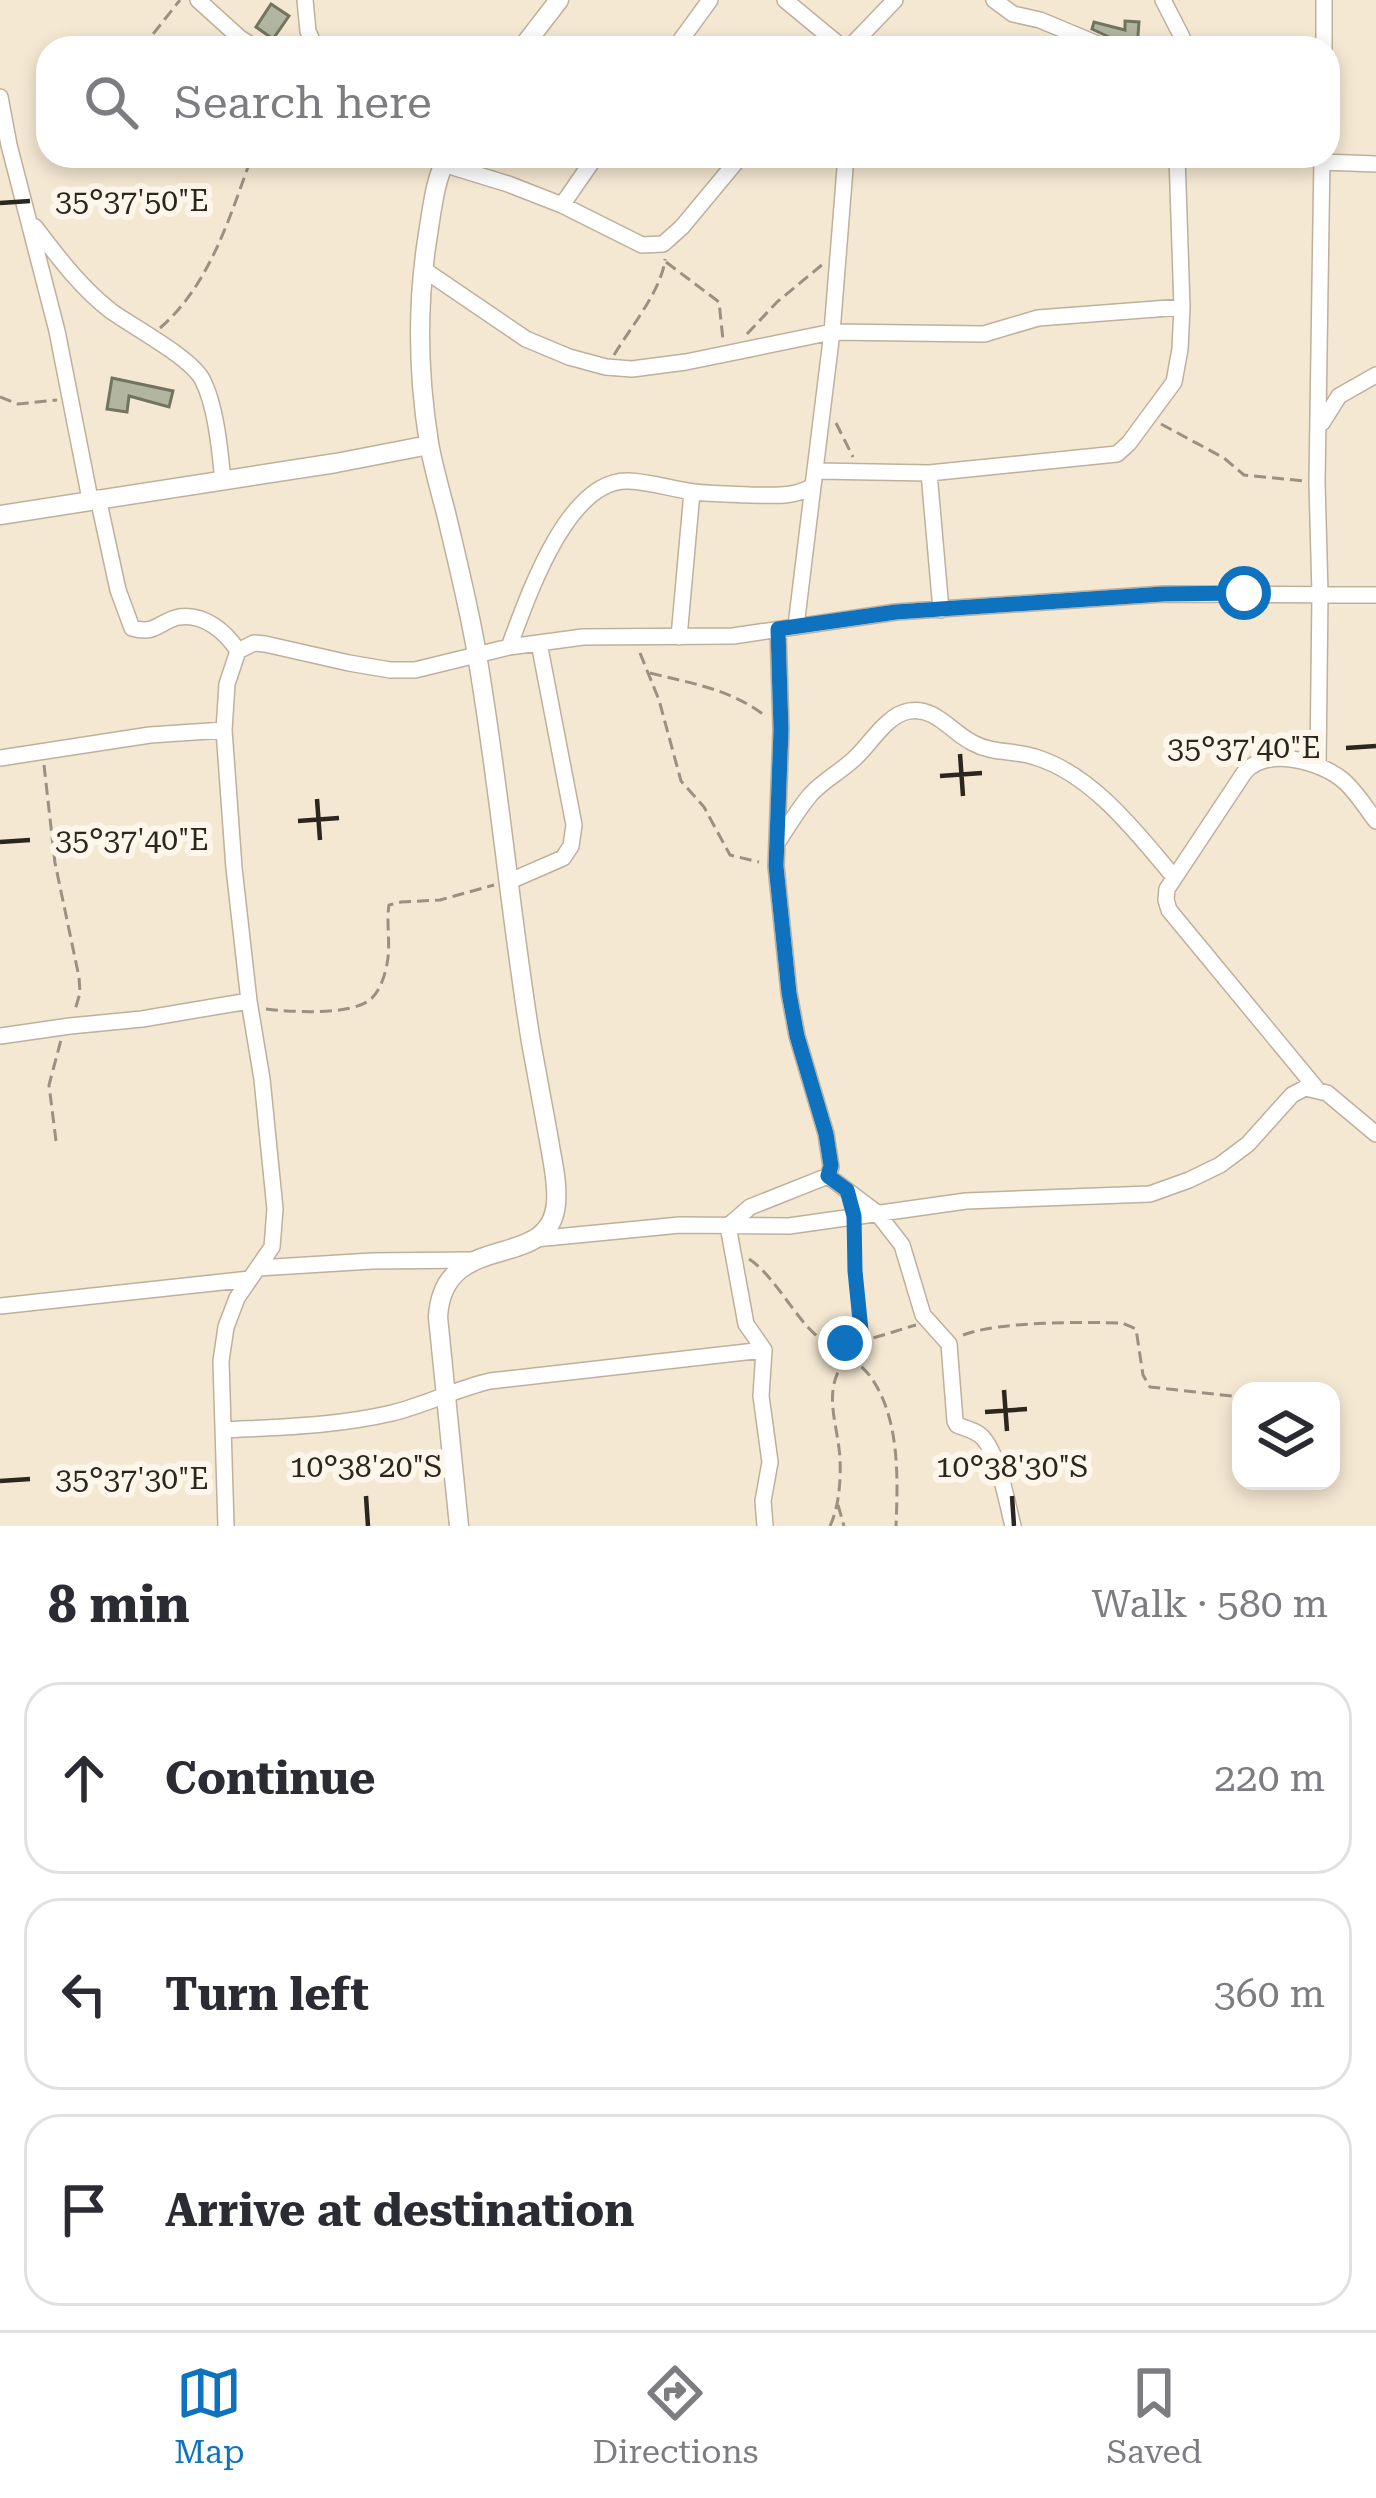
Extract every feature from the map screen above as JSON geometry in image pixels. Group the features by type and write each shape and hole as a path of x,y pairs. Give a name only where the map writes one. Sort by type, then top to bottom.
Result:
{"street":[{"path":"198,0 238,36"},
{"path":"305,0 310,36"},
{"path":"532,36 559,0"},
{"path":"684,36 710,0"},
{"path":"785,0 831,36"},
{"path":"858,36 895,0"},
{"path":"994,0 1013,14 1078,36"},
{"path":"1163,0 1181,36"},
{"path":"1324,0 1324,36"},
{"path":"0,97 69,401 132,628 152,630 176,618 194,618 219,628 238,650"},
{"path":"1340,161 1376,164"},
{"path":"0,1306 372,1261 472,1260 517,1247 551,1226 555,1178 477,655 429,445 422,383 423,269 438,168"},
{"path":"464,168 562,205 664,252 731,168"},
{"path":"562,205 588,168"},
{"path":"796,626 832,332 845,168"},
{"path":"509,646 535,578 561,531 606,483 626,480 692,492 786,496 802,493 815,478 929,473 1117,454 1174,382 1181,307 1177,168"},
{"path":"1318,765 1322,168"},
{"path":"29,220 83,286 188,363 202,379 223,481"},
{"path":"423,269 526,339 606,367 657,368 832,332 984,334 1038,318 1181,307"},
{"path":"1319,429 1340,396 1376,375"},
{"path":"0,515 429,445"},
{"path":"929,473 941,610"},
{"path":"679,638 692,492"},
{"path":"226,1526 221,1361 226,1327 237,1298 272,1247 275,1209 234,868 224,730 227,684 238,650 265,644 390,670 415,670 509,646 632,635 733,636 861,615 1163,594 1376,595"},
{"path":"778,629 781,730 776,866 789,993 826,1134 828,1176"},
{"path":"508,882 563,858 571,846 574,825 539,643"},
{"path":"778,842 811,795 887,725 910,710 923,710 986,749 1031,755 1068,774 1101,796 1174,877"},
{"path":"0,758 149,735 224,730"},
{"path":"1316,1088 1169,910 1167,890 1251,765 1262,760 1318,765 1349,785 1376,821"},
{"path":"0,1036 249,1004"},
{"path":"535,1239 680,1225 789,1226 966,1202 1150,1194 1220,1165 1305,1088 1327,1093 1376,1133"},
{"path":"828,1176 877,1213 902,1245 918,1301 928,1322 949,1344 955,1421 986,1440 1013,1526"},
{"path":"728,1226 750,1207 828,1176"},
{"path":"847,1190 854,1216"},
{"path":"728,1226 746,1324 764,1350 761,1396 770,1462 763,1501 765,1526"},
{"path":"459,1526 438,1317 442,1288 472,1260"},
{"path":"224,1430 365,1418 510,1378 764,1350"}],"path":[{"path":"152,36 180,0"},
{"path":"150,337 175,315 207,268 247,168"},
{"path":"726,353 839,250"},
{"path":"664,252 718,302 726,353"},
{"path":"606,367 657,285 664,252"},
{"path":"0,397 19,404 69,401"},
{"path":"834,418 864,474"},
{"path":"1148,418 1224,458 1244,475 1317,482"},
{"path":"632,635 659,700 681,782 704,807 725,849 736,858 776,866"},
{"path":"649,673 722,691 760,711 781,730"},
{"path":"42,752 80,993 49,1084 56,1141"},
{"path":"249,1004 326,1010 368,1002 388,962 389,905 440,900 508,882"},
{"path":"854,1216 862,1340"},
{"path":"732,1250 762,1267 809,1330 869,1375 890,1418 897,1476 896,1526"},
{"path":"831,1344 928,1322"},
{"path":"949,1344 981,1329 1122,1323 1136,1329 1143,1375 1150,1387 1232,1395"},
{"path":"830,1526 840,1465 831,1396 838,1368 849,1356"},
{"path":"837,1503 844,1526"}],"building":[{"path":"271,4 289,16 275,36 256,27"},
{"path":"1125,21 1139,22 1138,36 1107,36 1092,29 1094,22 1125,30"},
{"path":"112,378 173,391 169,407 129,396 127,412 107,409"}],"route":[{"path":"845,1343 862,1340 854,1216 847,1190 828,1176 826,1134 789,993 776,866 781,730 778,629 896,612 1244,593"}]}
